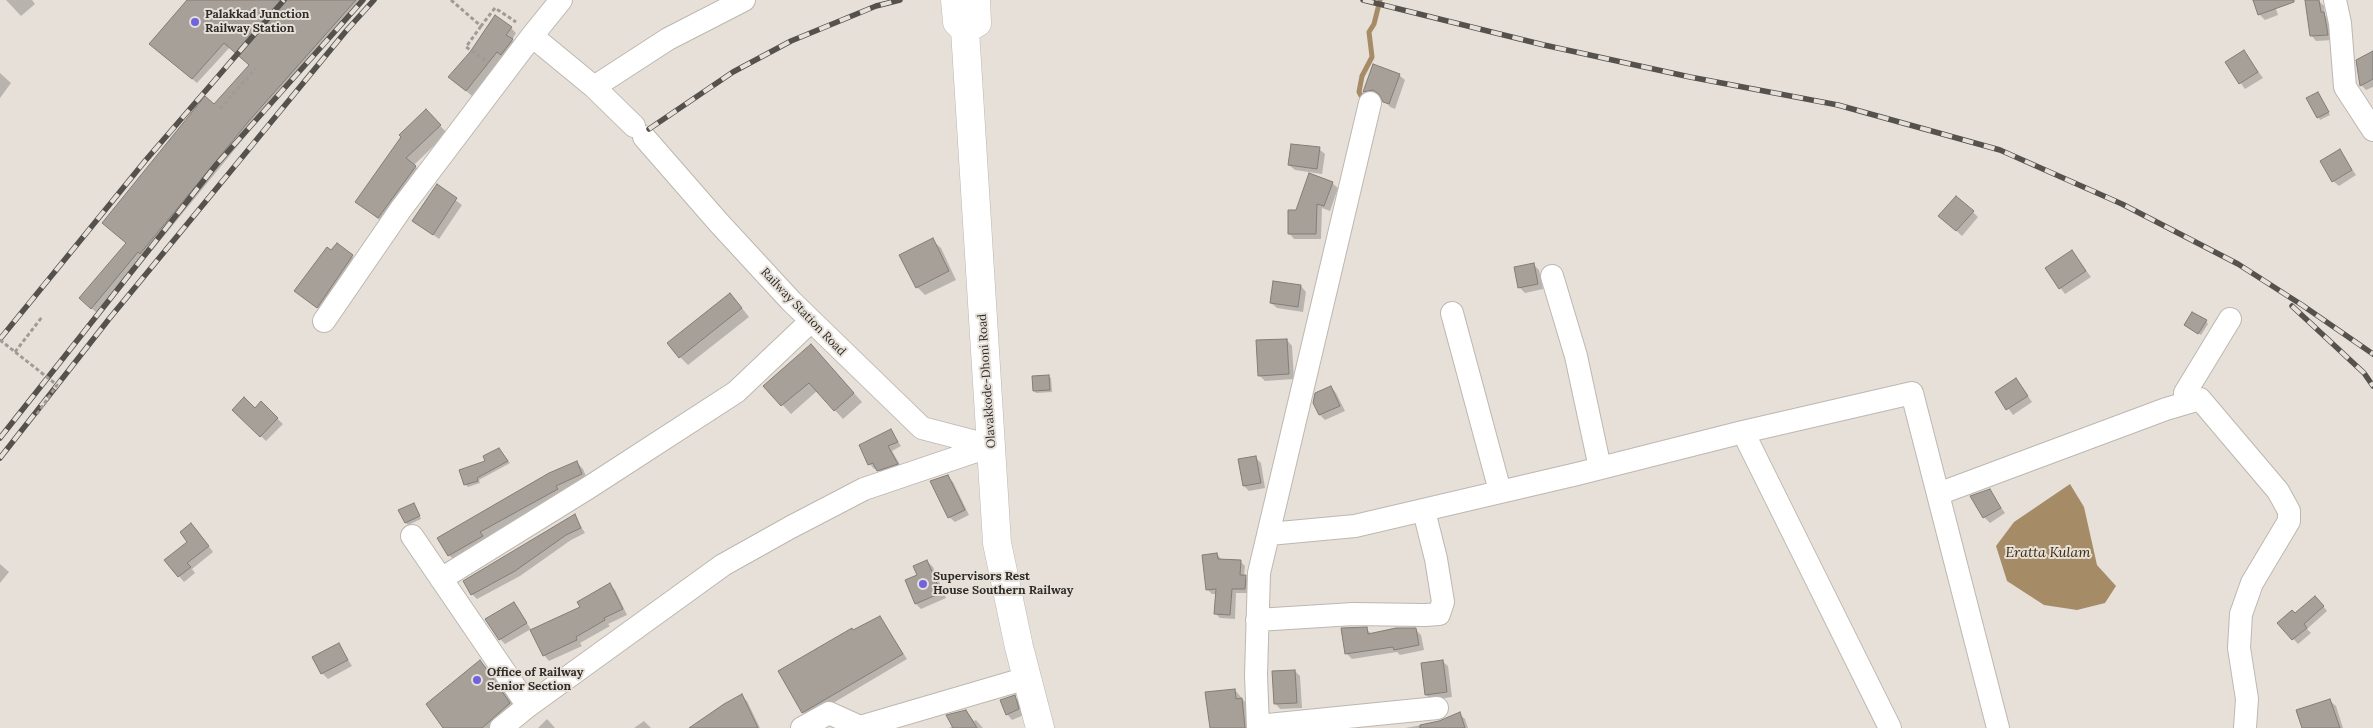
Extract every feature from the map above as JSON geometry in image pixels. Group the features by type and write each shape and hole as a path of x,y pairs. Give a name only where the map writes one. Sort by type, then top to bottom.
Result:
{"main road":[{"name":"Olavakkode-Dhoni Road","path":"956,0 957,22 965,30 997,543 1040,728"},
{"path":"965,30 977,23 976,0"}],"street":[{"path":"324,321 524,29 561,0"},
{"path":"594,86 668,40 744,0"},
{"path":"2335,0 2340,23 2344,86 2373,130"},
{"name":"Railway Station Road","path":"524,29 594,86 639,132 719,223 811,321 922,428 991,446"},
{"path":"1370,103 1259,573 1256,675 1258,727 1437,708"},
{"path":"1552,276 1576,356 1600,468"},
{"path":"1452,313 1500,491"},
{"path":"2230,319 2185,393 2195,399 2200,399 2278,491 2289,511 2289,521 2252,583 2241,614 2240,648 2247,700 2245,728"},
{"path":"441,579 588,488 736,392 811,321"},
{"path":"1269,534 1355,526 1424,511 1743,432 1912,393 1998,728"},
{"path":"1938,494 2195,399"},
{"path":"1743,432 1890,728"},
{"path":"501,728 528,706 723,565 782,531 864,489 991,446"},
{"path":"1257,620 1353,614 1425,616 1439,614 1443,602 1436,559 1424,511"},
{"path":"412,536 528,706"},
{"path":"802,728 829,713 860,728 1027,678"}],"path":[{"path":"451,0 481,26"},
{"path":"488,62 466,47 495,8 524,29"},
{"path":"220,109 256,68"},
{"path":"15,352 42,317"},
{"path":"0,340 57,385 37,414"}],"water":[{"name":"Eratta Kulam","path":"2070,484 2084,507 2097,565 2116,586 2105,603 2077,610 2044,605 2007,581 1996,546 2014,522"}],"building":[{"path":"187,0 356,0 248,122 140,254 138,252 91,309 79,298 126,243 102,223 205,96 214,104 249,65 224,43 192,79 149,44"},
{"path":"2253,0 2294,0 2294,2 2258,15"},
{"path":"2305,0 2319,0 2321,12 2324,12 2328,35 2310,36"},
{"path":"495,15 512,27 506,35 513,39 501,55 497,52 466,91 448,77 470,52"},
{"path":"2244,50 2258,72 2239,84 2225,62"},
{"path":"2373,51 2373,79 2360,86 2356,60"},
{"path":"1373,64 1400,74 1389,104 1383,102 1379,94 1373,90 1363,92"},
{"path":"2318,92 2329,112 2317,118 2306,98"},
{"path":"426,109 441,125 406,158 416,166 378,218 355,202 401,137 399,135"},
{"path":"1291,144 1320,147 1317,169 1288,165"},
{"path":"2340,149 2352,170 2332,182 2320,161"},
{"path":"1309,173 1333,182 1324,206 1317,204 1316,234 1288,234 1288,210 1296,210"},
{"path":"437,184 457,198 433,235 412,221"},
{"path":"1956,196 1974,211 1956,231 1938,216"},
{"path":"933,238 949,271 916,288 899,255"},
{"path":"337,243 353,255 317,308 294,291 327,247 331,250"},
{"path":"2072,250 2086,271 2059,289 2045,268"},
{"path":"1534,263 1538,284 1518,288 1514,267"},
{"path":"1273,281 1301,285 1298,307 1270,303"},
{"path":"730,293 742,308 679,358 667,343"},
{"path":"2192,312 2207,320 2198,334 2184,325"},
{"path":"1287,339 1289,374 1258,376 1256,340"},
{"path":"811,344 854,393 834,411 809,383 781,406 763,386"},
{"path":"1049,375 1050,390 1033,391 1032,376"},
{"path":"2016,378 2028,396 2006,410 1995,392"},
{"path":"1331,386 1340,406 1319,415 1313,403 1315,393"},
{"path":"244,397 255,408 261,401 278,418 260,437 232,410"},
{"path":"891,429 898,442 888,446 898,464 877,471 873,463 868,465 859,445"},
{"path":"499,448 508,461 477,478 478,481 464,485 459,470 485,461 483,456"},
{"path":"1256,456 1261,483 1243,486 1238,459"},
{"path":"577,461 582,474 556,486 558,489 480,532 483,536 448,556 437,538 549,473"},
{"path":"948,475 965,510 948,518 930,481"},
{"path":"1990,489 2001,508 1983,518 1970,496"},
{"path":"414,503 420,516 405,523 398,510"},
{"path":"575,514 581,528 566,535 515,571 471,595 463,581"},
{"path":"191,523 209,546 187,563 191,567 178,577 164,560 187,542 180,532"},
{"path":"1217,553 1218,559 1241,560 1240,575 1246,575 1245,589 1232,589 1230,615 1214,614 1216,589 1206,590 1202,555"},
{"path":"927,560 941,593 915,604 905,580 917,575 913,566"},
{"path":"610,583 623,609 604,618 605,620 576,637 577,640 543,656 530,630 580,607 577,602"},
{"path":"2315,596 2324,606 2304,624 2307,628 2292,640 2277,623 2292,610 2295,613"},
{"path":"514,602 527,623 499,640 485,619"},
{"path":"880,616 903,654 802,713 778,671 852,628 853,630"},
{"path":"1367,627 1368,634 1396,628 1416,628 1419,645 1394,650 1393,647 1345,654 1341,628"},
{"path":"339,643 348,660 321,674 312,657"},
{"name":"Office of Railway Senior Section","path":"480,660 510,703 482,728 443,728 426,704"},
{"path":"1443,660 1447,692 1425,695 1421,663"},
{"path":"1295,670 1297,703 1274,704 1272,671"},
{"path":"1235,689 1236,699 1242,698 1245,728 1210,728 1205,692"},
{"path":"742,694 758,728 689,728 724,704"},
{"path":"1015,695 1019,709 1006,715 1000,700"},
{"path":"2330,699 2340,728 2302,728 2296,710"},
{"path":"966,710 977,728 953,728 946,715"},
{"path":"1460,712 1465,728 1420,728 1420,725 1439,721"}],"waterway":[{"path":"1364,101 1359,92 1362,76 1372,57 1369,32 1374,24 1380,0"}],"railway":[{"path":"0,339 145,161 284,0"},
{"path":"0,438 216,165 363,0"},
{"path":"0,458 109,319 346,31 374,0"},
{"path":"649,129 733,72 791,41 876,6 900,0"},
{"path":"1363,0 1544,45 1690,77 1838,105 2000,150 2122,204 2238,264 2373,354"},
{"path":"2292,306 2364,373 2373,386"}],"place":[{"name":"Palakkad Junction Railway Station","path":"195,22"},
{"name":"Supervisors Rest House Southern Railway","path":"923,584"},
{"name":"Office of Railway Senior Section","path":"477,680"}]}
